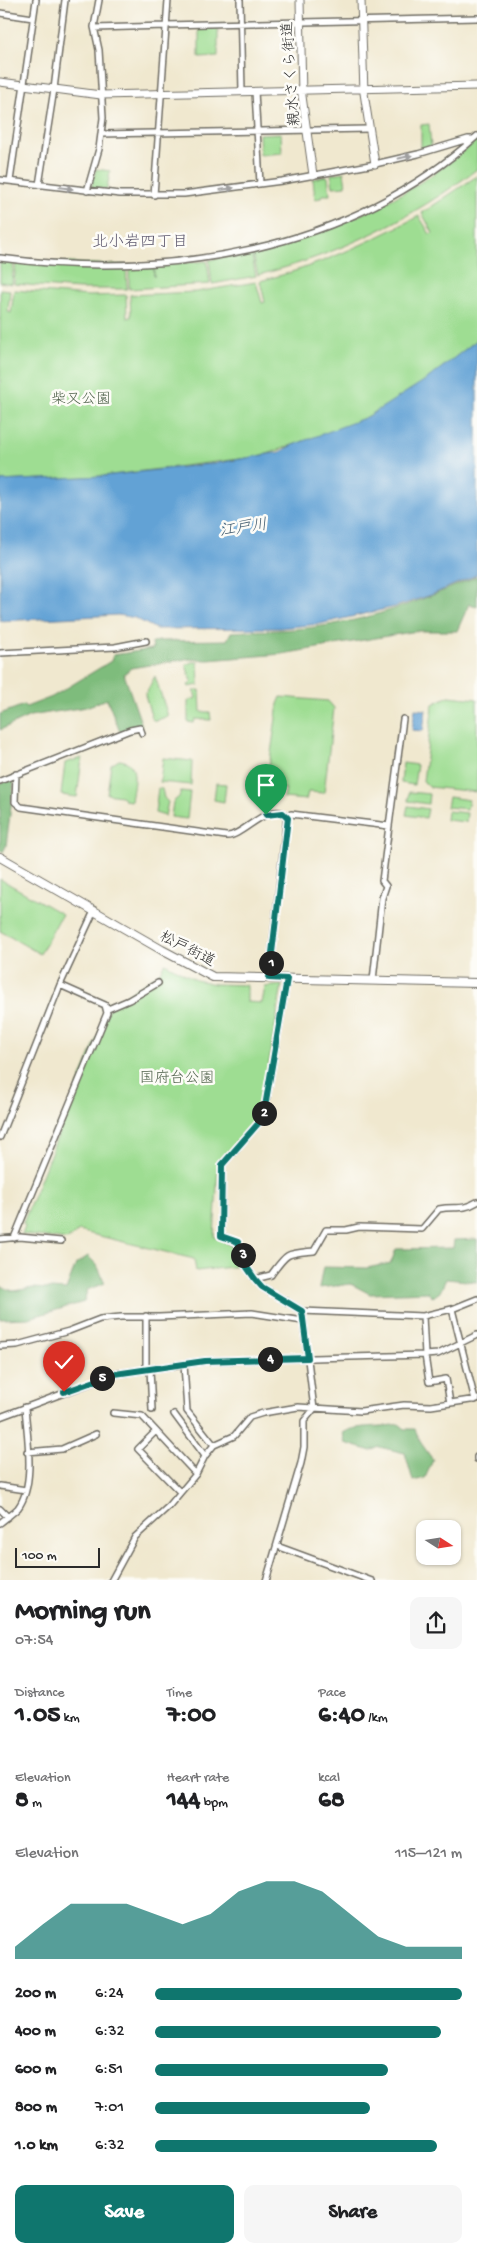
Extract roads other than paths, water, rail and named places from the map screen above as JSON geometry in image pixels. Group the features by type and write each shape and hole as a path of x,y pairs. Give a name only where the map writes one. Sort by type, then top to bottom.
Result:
{"main road":[{"name":"松戸街道","path":"0,857 208,975 218,978 477,983"}],"street":[{"path":"10,181 36,0"},
{"path":"39,185 65,0"},
{"path":"87,191 103,118 99,50 94,28 99,0"},
{"path":"154,195 168,0"},
{"path":"240,0 242,92"},
{"name":"親水さくら街道","path":"300,0 302,90 313,175"},
{"path":"361,0 363,89 375,164"},
{"path":"0,13 33,18"},
{"path":"94,28 477,18"},
{"path":"0,82 101,95 477,86"},
{"path":"255,91 260,184"},
{"path":"101,134 369,129"},
{"path":"0,180 87,191 154,195 202,192 375,164 475,138"},
{"path":"0,258 60,263 166,263 213,258 256,250 354,216 417,181 475,138"},
{"path":"0,653 115,647 146,641"},
{"path":"373,980 382,898 386,886 382,881 403,719"},
{"path":"0,781 130,730 140,728 142,732"},
{"path":"16,774 15,802 21,807 230,836 266,815 280,813 287,816 291,814 389,826"},
{"path":"269,978 287,816"},
{"path":"0,1137 60,985 94,911"},
{"path":"287,979 263,1118 222,1165 221,1236 238,1242 246,1266 262,1287 302,1311 423,1316 476,1301"},
{"path":"14,1238 108,1009 129,1000 158,983"},
{"path":"60,985 105,1005 108,1009"},
{"path":"255,1279 271,1275 283,1258 289,1254 314,1251 326,1230 346,1230 359,1227 422,1229 439,1209 450,1207 463,1209 477,1202"},
{"path":"0,1239 61,1241"},
{"path":"111,1580 135,1537 169,1506 196,1474 204,1456 214,1446 234,1436 250,1417 298,1407 361,1411 404,1405 431,1406 476,1400 459,1343 452,1309"},
{"path":"266,1580 301,1462 304,1447 304,1421 314,1409 302,1311"},
{"path":"0,1346 18,1345 52,1336 100,1319 252,1313 303,1321"},
{"path":"146,1316 152,1410"},
{"path":"423,1316 425,1355 429,1382 446,1380 450,1403"},
{"path":"0,1417 115,1374 205,1361 438,1354 477,1335"},
{"path":"184,1364 187,1411 214,1446"},
{"path":"0,1523 17,1508 26,1490 28,1481 25,1407"},
{"path":"114,1413 142,1416 196,1474"},
{"path":"174,1414 204,1456"},
{"path":"156,1431 138,1449 180,1492"},
{"path":"27,1452 62,1449 96,1434"},
{"path":"0,1486 26,1490"},
{"path":"0,1509 8,1517"},
{"path":"277,1546 372,1580"}],"water":[{"name":"江戸川","path":"477,340 477,574 474,576 431,595 395,607 320,624 280,628 156,629 135,618 118,615 0,621 0,481 103,476 218,463 280,452 293,445 367,417 427,379"},
{"path":"415,709 426,710 423,731 412,730"},
{"path":"255,788 276,792 274,803 253,800"}],"district":[{"name":"北小岩四丁目","path":"140,240"}],"park label":[{"name":"柴又公園","path":"81,398"},
{"name":"国府台公園","path":"177,1077"}]}
